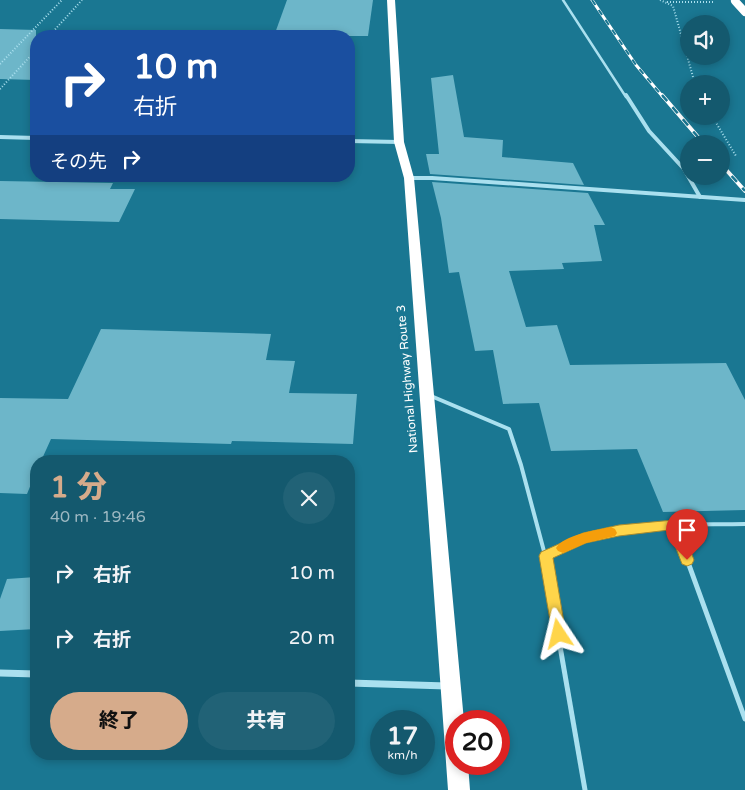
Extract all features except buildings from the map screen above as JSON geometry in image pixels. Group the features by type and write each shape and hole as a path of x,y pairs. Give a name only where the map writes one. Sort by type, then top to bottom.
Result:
{"highway":[{"name":"National Highway Route 3","path":"391,0 399,142 409,178 452,710"},
{"path":"735,0 745,12"},
{"path":"458,775 459,790"}],"street":[{"path":"564,0 649,131 684,169 700,197"},
{"path":"0,137 30,138"},
{"path":"355,141 399,142"},
{"path":"409,178 432,178 745,200"},
{"path":"0,673 30,674"},
{"path":"355,683 450,686"}],"lane":[{"path":"427,394 509,429 521,465 545,556 585,790"},
{"path":"545,556 583,538 619,531 674,525 745,524"},
{"path":"674,525 745,719"}],"path":[{"path":"33,30 62,0"},
{"path":"54,30 82,0"},
{"path":"660,0 673,6 692,75"},
{"path":"664,2 719,2"},
{"path":"0,64 30,33"},
{"path":"0,90 30,57"},
{"path":"717,125 736,156"}],"railway":[{"path":"592,0 636,65 663,97"},
{"path":"662,95 696,135"},
{"path":"730,174 745,191"}],"slow traffic":[{"path":"563,548 583,538 611,533"}],"route":[{"path":"559,634 545,556 583,538 619,531 674,525 687,560"}]}
